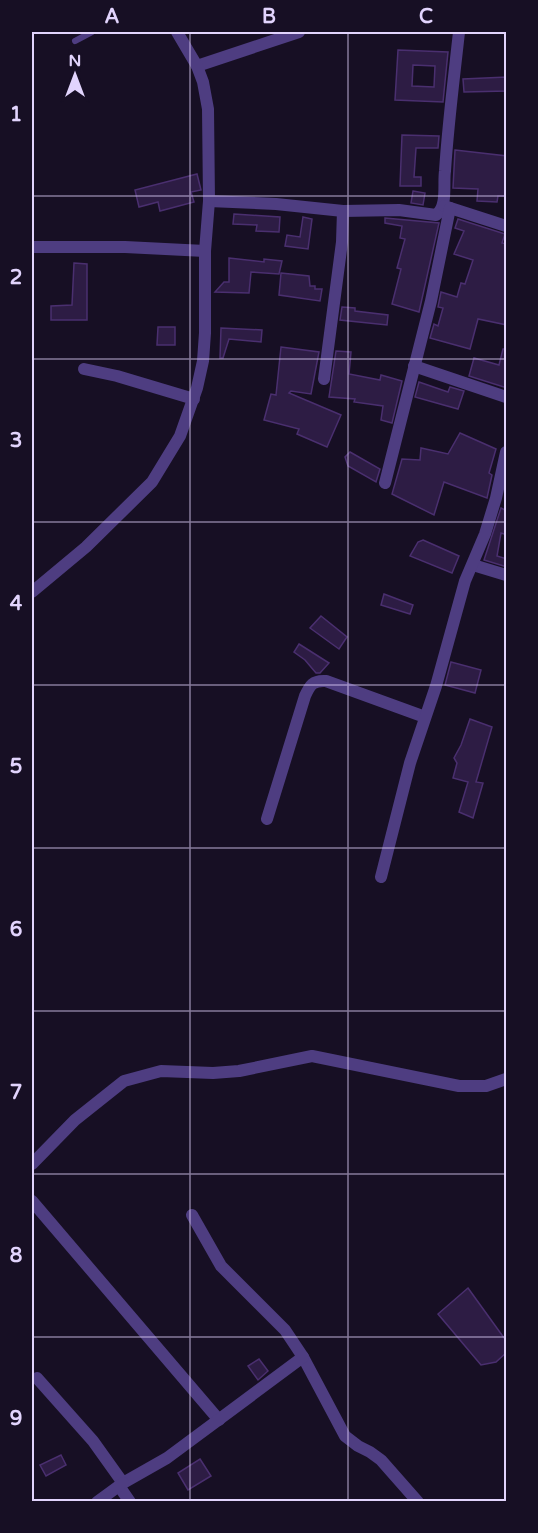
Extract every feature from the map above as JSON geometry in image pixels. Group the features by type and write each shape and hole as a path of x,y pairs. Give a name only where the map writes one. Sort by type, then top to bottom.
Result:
{"street":[{"path":"32,592 86,547 152,482 180,436 194,399 204,351 205,251 209,201 208,109 203,82 197,66 177,32"},
{"path":"197,66 299,32"},
{"path":"385,483 431,301 446,207 459,32"},
{"path":"209,201 276,204 343,211 399,210 431,215 446,207"},
{"path":"446,207 507,226"},
{"path":"324,379 342,242 343,211"},
{"path":"32,247 125,247 205,251"},
{"path":"414,366 507,397"},
{"path":"84,369 117,376 194,399"},
{"path":"381,877 410,763 465,581 491,516 507,452"},
{"path":"473,565 507,575"},
{"path":"267,819 310,684 318,680 326,681 425,717"},
{"path":"32,1164 75,1120 124,1081 161,1071 213,1073 239,1071 312,1056 459,1086 486,1086 507,1079"},
{"path":"32,1201 219,1420"},
{"path":"192,1215 221,1266 285,1330 303,1357 345,1436 381,1460 418,1502"},
{"path":"97,1502 121,1484 167,1458 303,1357"},
{"path":"33,1376 93,1441 130,1502"}],"lane":[{"path":"75,41 92,32"}],"building":[{"path":"398,50 448,52 443,102 395,100","holes":["413,65 435,66 434,87 412,86"]},
{"path":"507,77 507,91 464,92 463,79"},
{"path":"402,135 439,136 438,148 416,148 414,177 421,177 421,186 400,186"},
{"path":"455,150 507,156 507,196 498,196 497,202 477,201 478,189 453,188"},
{"path":"197,174 201,190 191,192 194,202 160,211 158,202 139,207 135,190"},
{"path":"413,191 425,193 423,205 411,203"},
{"path":"234,214 280,217 279,232 256,231 257,225 233,224"},
{"path":"303,217 312,219 308,249 285,246 287,235 300,237"},
{"path":"385,218 439,223 419,312 392,304 401,269 397,268 405,239 400,238 402,226 385,223"},
{"path":"458,219 505,234 502,243 507,244 507,325 478,319 470,349 430,338 434,324 438,326 443,308 438,307 441,292 457,297 461,283 465,284 473,260 454,254 464,231 455,228"},
{"path":"229,258 264,262 264,259 282,261 279,274 251,272 249,293 215,292 224,282 229,282"},
{"path":"74,263 87,264 87,320 51,320 51,306 72,305"},
{"path":"281,273 309,276 310,286 322,289 320,301 279,295"},
{"path":"342,307 388,315 387,325 340,320"},
{"path":"158,327 175,327 175,345 157,345"},
{"path":"221,328 262,330 261,342 229,339 223,358 220,358"},
{"path":"281,347 319,352 311,394 291,391 289,393 341,415 327,447 297,434 299,429 264,420 271,394 276,395"},
{"path":"503,349 507,349 507,388 469,376 474,358 499,365"},
{"path":"336,351 351,352 349,374 380,380 381,375 402,381 392,423 381,420 383,406 354,402 355,399 329,397"},
{"path":"419,382 448,392 450,387 464,391 458,409 415,397"},
{"path":"460,433 496,449 489,473 492,475 487,498 444,482 434,515 392,494 402,459 420,460 421,448 448,454"},
{"path":"350,452 380,469 376,482 348,466 345,457"},
{"path":"501,508 507,511 507,535 501,533 497,556 507,559 507,567 484,560"},
{"path":"423,540 459,556 452,573 410,556 418,542"},
{"path":"384,594 413,605 410,614 381,605"},
{"path":"321,616 347,637 339,649 310,628"},
{"path":"299,644 329,663 320,673 316,673 305,660 294,652"},
{"path":"451,662 481,670 475,693 445,685"},
{"path":"470,719 492,727 476,782 483,783 473,818 459,812 468,782 453,778 457,763 454,758"},
{"path":"468,1288 507,1342 507,1352 496,1362 481,1365 438,1314"},
{"path":"259,1359 268,1371 258,1380 248,1366"},
{"path":"61,1455 66,1465 46,1476 40,1465"},
{"path":"200,1459 211,1476 188,1490 178,1473"}]}
